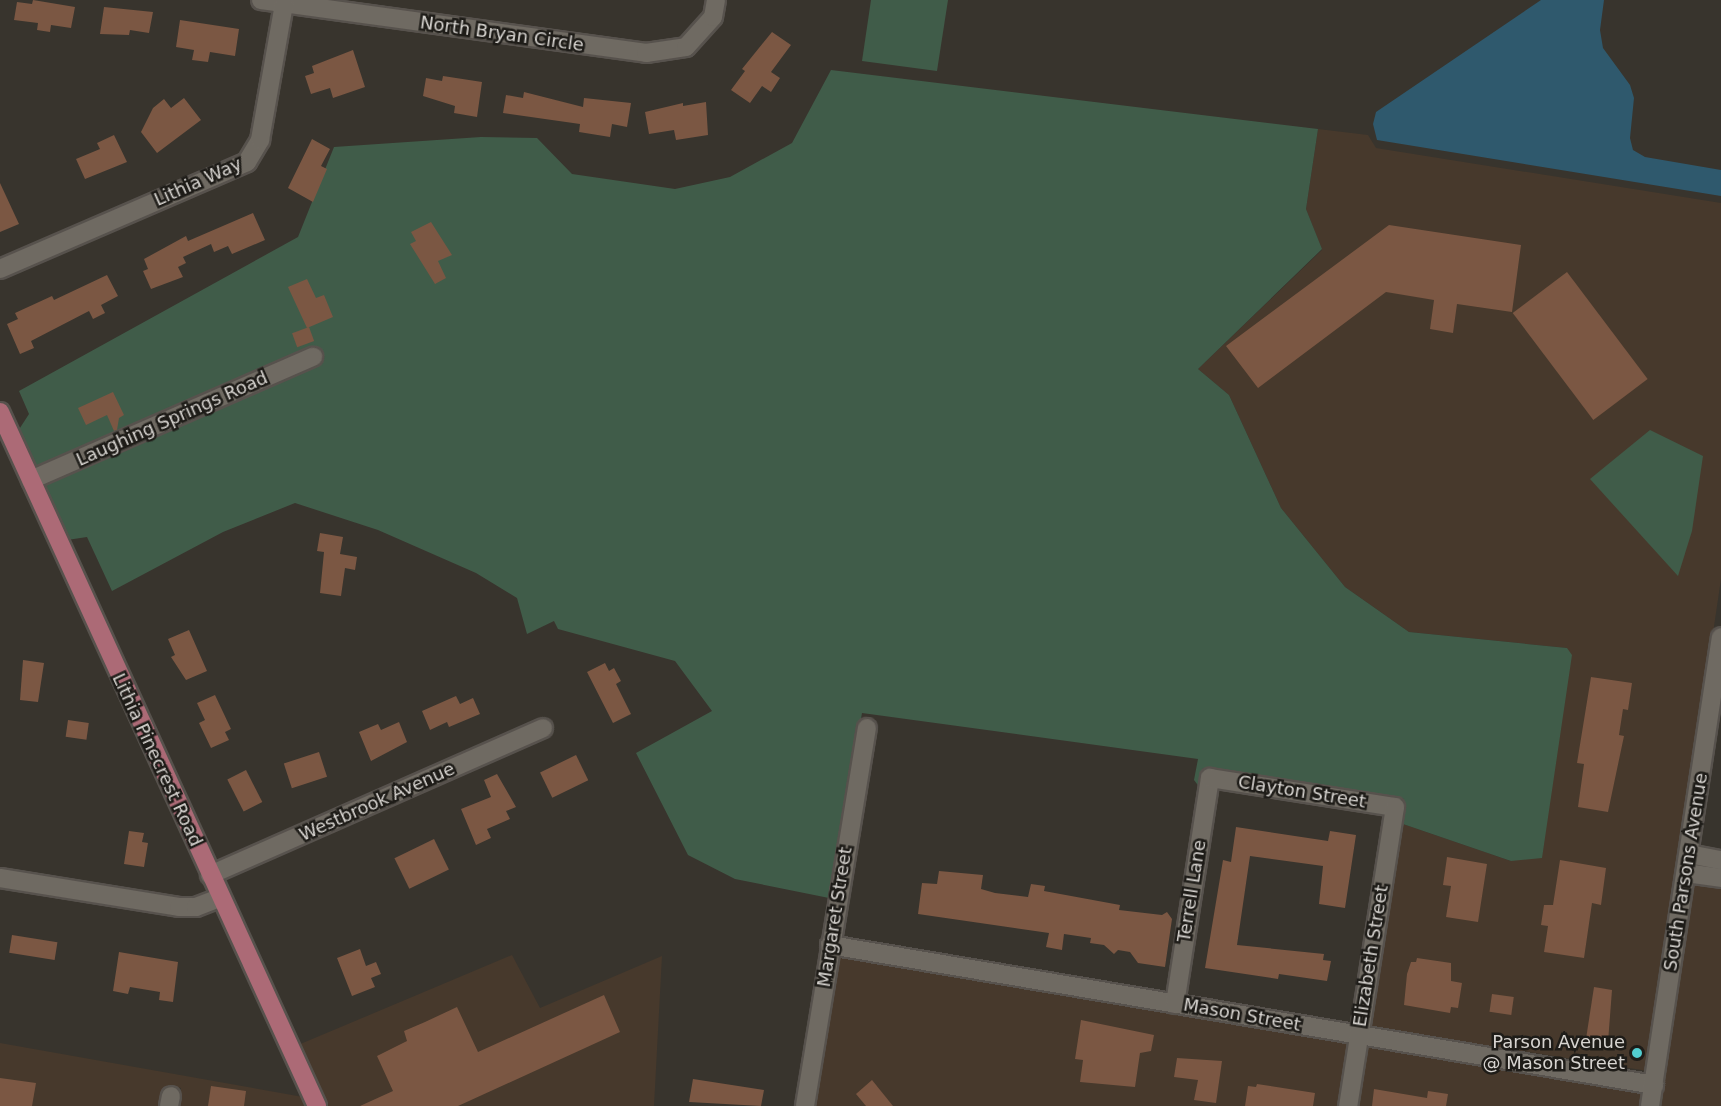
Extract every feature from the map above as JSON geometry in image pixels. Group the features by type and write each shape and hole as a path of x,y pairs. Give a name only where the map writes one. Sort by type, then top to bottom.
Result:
{"main road":[{"name":"Lithia Pinecrest Road","path":"0,412 220,898 317,1106"}],"street":[{"name":"North Bryan Circle","path":"261,0 646,53 686,47 713,17 716,0"},
{"name":"Lithia Way","path":"0,269 248,162 260,140 284,4"},
{"name":"Laughing Springs Road","path":"31,480 313,357"},
{"name":"South Parsons Avenue","path":"1650,1106 1721,637"},
{"name":"Westbrook Avenue","path":"210,875 543,728"},
{"name":"Margaret Street","path":"805,1106 867,728"},
{"name":"Clayton Street","path":"1210,778 1395,807"},
{"name":"Terrell Lane","path":"1175,1004 1210,778"},
{"name":"Elizabeth Street","path":"1348,1106 1395,807"},
{"path":"1689,854 1721,860"},
{"path":"1686,873 1721,878"},
{"path":"0,878 179,907 196,907 220,898"},
{"name":"Mason Street","path":"830,945 1359,1035 1634,1078 1654,1085"}],"shaded area":[{"path":"1318,129 1368,135 1376,148 1721,203 1721,579 1648,1071 1370,1027 1400,823 1511,861 1567,648 1409,632 1345,587 1281,508 1229,395 1198,369 1322,250 1306,209"},
{"path":"1693,884 1721,888 1721,1106 1659,1106"},
{"path":"512,955 540,1008 662,956 654,1106 327,1106 298,1045"},
{"path":"837,956 1349,1043 1339,1106 813,1106"},
{"path":"0,1043 303,1097 308,1106 178,1106 181,1088 165,1086 161,1106 0,1106"},
{"path":"1366,1046 1645,1090 1642,1106 1356,1106"}],"green space":[{"path":"871,0 948,0 937,71 862,61"},
{"path":"831,70 1318,129 1306,209 1322,249 1198,369 1229,395 1281,508 1345,587 1409,632 1567,648 1572,655 1542,858 1511,861 1400,823 1404,799 1203,768 1200,788 1194,780 1198,759 862,713 829,898 735,879 688,855 636,753 712,711 675,661 558,629 554,621 527,634 517,598 476,573 378,530 295,503 223,532 112,591 87,537 67,540 18,431 29,414 19,391 298,237 334,147 481,137 537,138 572,174 675,189 730,177 792,143"},
{"path":"1650,430 1703,456 1692,531 1678,576 1590,479"}],"water":[{"path":"1541,0 1604,0 1600,30 1603,48 1630,85 1634,98 1630,138 1633,150 1645,157 1721,170 1721,196 1377,140 1373,124 1376,112"}],"building":[{"path":"33,0 75,7 71,28 51,25 50,32 37,30 38,23 14,20 17,2 32,4"},
{"path":"104,7 153,12 149,33 130,30 129,35 100,34"},
{"path":"180,20 239,29 235,56 210,52 208,62 192,60 194,50 176,47"},
{"path":"772,32 791,45 771,72 780,78 771,92 762,86 750,103 731,90 745,71 742,69"},
{"path":"353,50 365,87 333,98 330,88 311,94 305,76 314,73 312,66"},
{"path":"443,76 482,82 477,117 454,113 455,106 423,96 426,78 442,81"},
{"path":"524,92 583,107 584,98 631,103 627,127 612,124 610,137 579,132 580,124 503,113 506,95 523,98"},
{"path":"184,98 201,120 157,153 141,132 153,108 164,99 171,108"},
{"path":"706,102 708,135 676,140 674,130 649,134 645,112 683,103 683,106"},
{"path":"114,135 127,162 85,179 76,159 100,149 97,143"},
{"path":"312,139 330,149 321,166 327,169 313,202 288,188"},
{"path":"0,183 19,224 0,232"},
{"path":"253,213 265,240 232,254 228,246 214,252 211,244 183,257 186,263 178,267 183,277 151,289 143,271 148,269 144,259 186,236 188,241"},
{"path":"431,222 452,255 438,261 446,278 435,284 410,244 416,241 411,232"},
{"path":"1389,225 1521,245 1512,312 1457,304 1453,333 1430,329 1434,300 1386,292 1258,388 1226,346"},
{"path":"1567,272 1648,379 1593,420 1513,313"},
{"path":"107,275 118,296 101,305 105,313 93,319 89,311 31,341 34,348 20,354 7,324 18,319 15,313 52,296 54,300"},
{"path":"307,279 316,298 324,295 333,317 307,328 288,287"},
{"path":"309,327 314,341 297,347 292,333"},
{"path":"113,392 124,415 119,418 117,430 114,431 107,415 86,425 78,408"},
{"path":"320,533 343,537 340,554 357,557 355,570 345,568 341,596 320,593 324,552 317,551"},
{"path":"189,630 207,671 186,680 171,657 175,655 168,639"},
{"path":"23,660 44,663 38,702 20,700"},
{"path":"605,663 609,671 614,668 621,681 616,684 631,714 613,723 587,672"},
{"path":"1591,677 1632,683 1628,710 1623,709 1619,735 1624,736 1608,812 1578,807 1584,764 1577,763"},
{"path":"215,695 231,729 225,732 229,740 211,748 199,723 205,720 197,703"},
{"path":"456,696 460,704 473,698 480,714 449,727 447,722 430,730 422,711"},
{"path":"68,720 89,723 86,740 66,737"},
{"path":"399,722 407,742 371,761 359,732 378,724 381,730"},
{"path":"319,752 327,777 292,788 284,763"},
{"path":"576,755 588,780 552,798 540,773"},
{"path":"246,770 262,802 244,812 227,780"},
{"path":"497,774 516,807 506,811 510,819 487,829 491,838 476,845 461,809 491,797 484,780"},
{"path":"1236,827 1328,841 1330,831 1356,835 1345,908 1319,904 1323,866 1250,856 1237,945 1324,954 1323,960 1331,961 1327,981 1279,974 1278,979 1205,968 1223,860 1231,862"},
{"path":"129,831 144,833 142,842 148,843 144,867 124,864"},
{"path":"434,839 449,870 409,889 394,858"},
{"path":"1447,857 1487,864 1478,922 1446,917 1451,886 1443,885"},
{"path":"1560,860 1606,868 1601,905 1592,903 1584,958 1544,952 1548,926 1541,925 1544,905 1553,905"},
{"path":"939,871 983,875 981,889 995,893 1028,897 1031,884 1045,886 1044,891 1120,905 1119,910 1162,915 1167,912 1172,919 1165,967 1138,963 1130,952 1118,950 1114,954 1104,945 1090,943 1091,938 1064,934 1062,950 1046,947 1049,933 918,914 922,883 937,884"},
{"path":"12,935 57,942 55,960 9,953"},
{"path":"360,949 366,966 376,962 381,974 371,978 375,987 352,996 337,958"},
{"path":"119,952 178,962 173,1002 159,1000 160,992 130,987 128,994 113,991"},
{"path":"1417,958 1451,963 1451,981 1462,983 1458,1008 1451,1007 1450,1013 1404,1005 1407,974 1411,962 1416,962"},
{"path":"1594,987 1612,990 1608,1042 1586,1039"},
{"path":"1492,994 1514,997 1511,1015 1489,1012"},
{"path":"604,995 620,1032 458,1106 360,1106 393,1091 377,1056 407,1041 404,1031 457,1007 478,1052"},
{"path":"1081,1020 1154,1035 1151,1051 1140,1053 1135,1087 1080,1082 1083,1060 1075,1059"},
{"path":"1177,1058 1222,1061 1216,1103 1194,1100 1198,1080 1174,1077"},
{"path":"0,1078 36,1083 32,1106 0,1106"},
{"path":"693,1079 764,1090 761,1106 689,1102"},
{"path":"872,1080 893,1106 866,1106 856,1094"},
{"path":"1257,1084 1315,1093 1313,1106 1245,1106 1248,1086 1256,1087"},
{"path":"211,1086 246,1091 244,1106 208,1106"},
{"path":"1374,1089 1427,1098 1428,1091 1448,1094 1446,1106 1372,1106"}],"place":[{"name":"Parson Avenue @ Mason Street","path":"1637,1053"}]}
